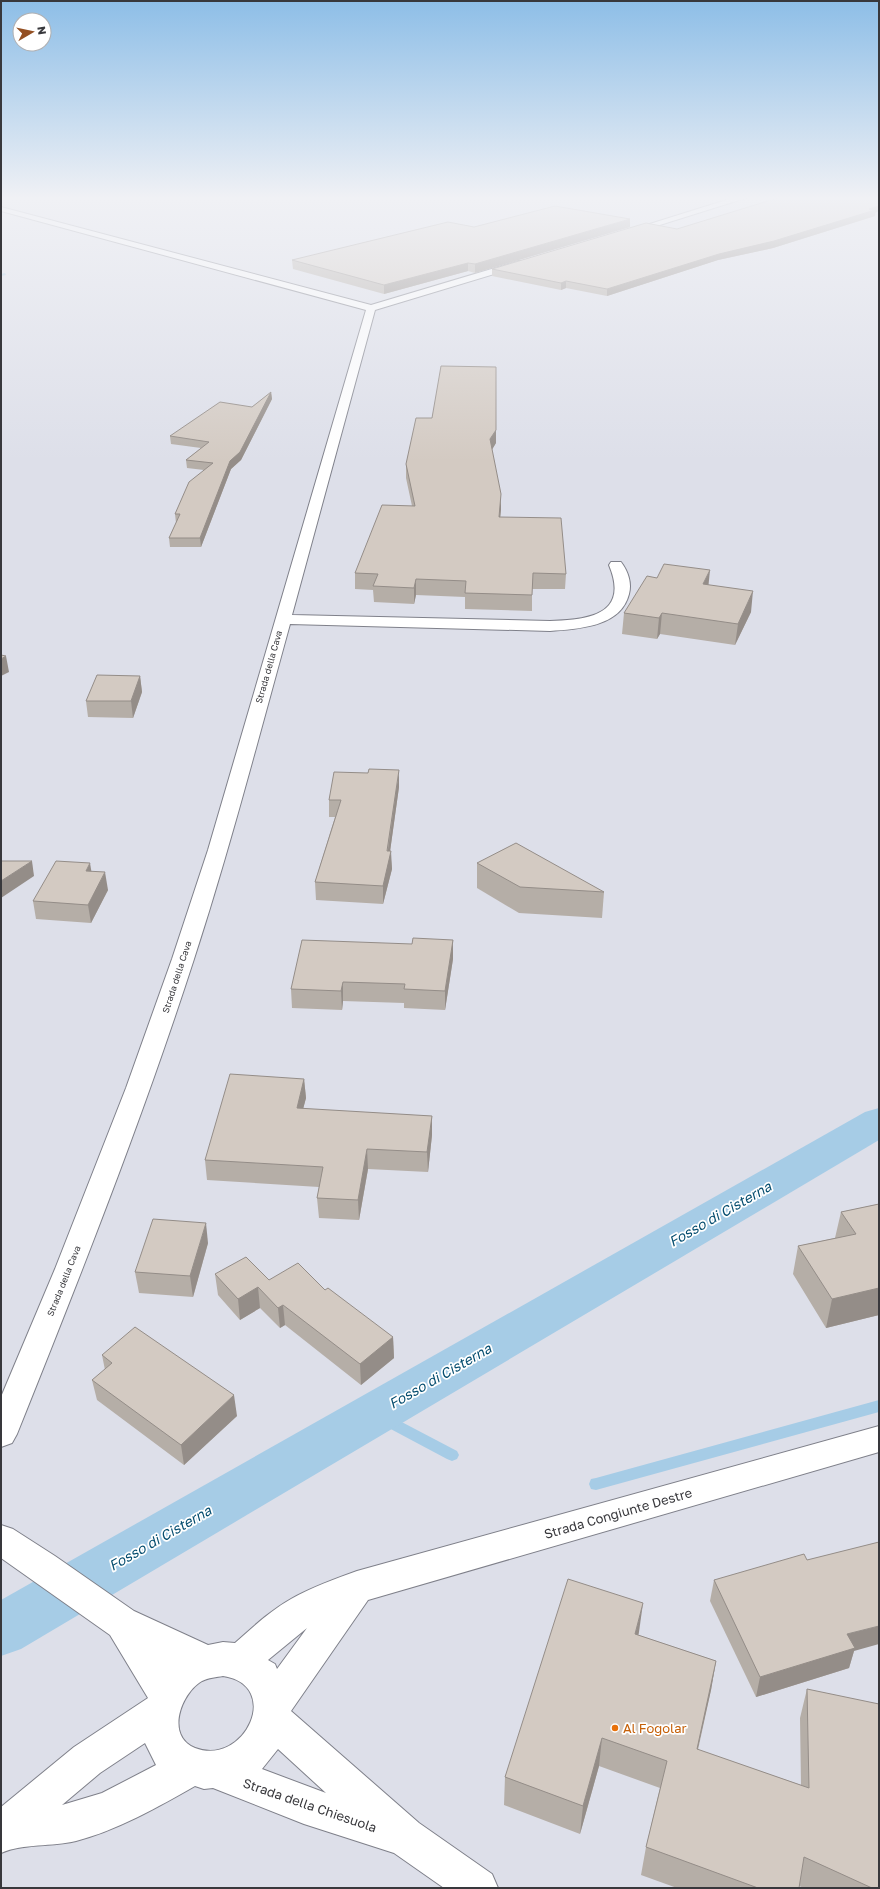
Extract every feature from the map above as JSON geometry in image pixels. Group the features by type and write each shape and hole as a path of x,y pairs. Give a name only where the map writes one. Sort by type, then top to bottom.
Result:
{"street":[{"path":"282,284 371,308 451,284"},
{"name":"Strada della Cava","path":"1,1434 10,1402 82,1234 164,1015 218,850 371,308"},
{"path":"283,619 550,626 586,623 602,617 612,610 619,602 624,588 616,565"},
{"name":"Strada Congiunte Destre","path":"240,1662 296,1615 335,1595 357,1587 879,1439"},
{"path":"1,1540 43,1567 122,1623 206,1662"},
{"path":"3,1831 61,1824 86,1819 203,1769 232,1767 246,1759 261,1743 273,1712 357,1587"},
{"path":"122,1623 163,1703"},
{"path":"203,1769 176,1759 165,1745 160,1728 163,1703 176,1680 189,1669 206,1662 223,1659 240,1662 260,1674 266,1683 273,1712"},
{"path":"3,1831 47,1792 87,1760 163,1703"},
{"name":"Strada della Chiesuola","path":"273,1712 405,1837 478,1888"},
{"name":"Strada della Chiesuola","path":"203,1769 304,1805 405,1837"}],"building":[{"path":"582,284 623,284 607,289"},
{"path":"441,366 496,367 496,430 490,439 501,494 499,517 561,518 566,574 533,573 532,595 465,593 466,581 416,579 414,588 373,586 378,574 355,573 382,505 415,506 406,464 416,418 432,418"},
{"path":"271,392 240,452 230,461 200,538 169,538 180,514 175,514 189,482 213,463 186,460 209,442 170,436 220,402 252,407"},
{"path":"664,564 710,570 703,584 753,591 738,624 662,613 659,618 624,613 647,576 657,578"},
{"path":"97,675 140,676 131,701 86,701"},
{"path":"369,769 399,770 387,851 391,851 383,886 315,882 341,800 329,800 334,772 368,773"},
{"path":"516,843 604,892 520,887 477,863"},
{"path":"1,861 32,861 1,881"},
{"path":"56,861 90,863 86,871 105,872 88,905 33,901"},
{"path":"413,938 453,940 445,991 404,989 405,984 343,982 341,991 291,989 302,940 412,944"},
{"path":"230,1074 304,1079 297,1108 432,1116 427,1152 367,1149 358,1200 317,1198 323,1167 205,1160"},
{"path":"879,1204 879,1288 832,1299 798,1246 856,1234 841,1212"},
{"path":"153,1219 206,1223 190,1276 135,1272"},
{"path":"246,1257 269,1280 298,1263 325,1290 328,1288 393,1337 360,1364 283,1305 278,1308 258,1287 238,1299 215,1274"},
{"path":"135,1327 234,1395 181,1445 92,1380 112,1363 102,1355"},
{"path":"879,1542 879,1626 847,1634 855,1648 760,1677 714,1580 804,1554 807,1560"},
{"path":"568,1579 643,1603 635,1634 716,1661 697,1749 809,1788 807,1689 879,1704 879,1888 872,1888 804,1857 799,1888 758,1888 646,1847 667,1761 602,1738 583,1806 505,1777"}],"waterway":[{"name":"Fosso di Cisterna","path":"1,1630 879,1122"},
{"path":"596,1484 879,1406"},
{"path":"375,1414 452,1455"}],"place":[{"name":"Al Fogolar","path":"615,1728"}]}
